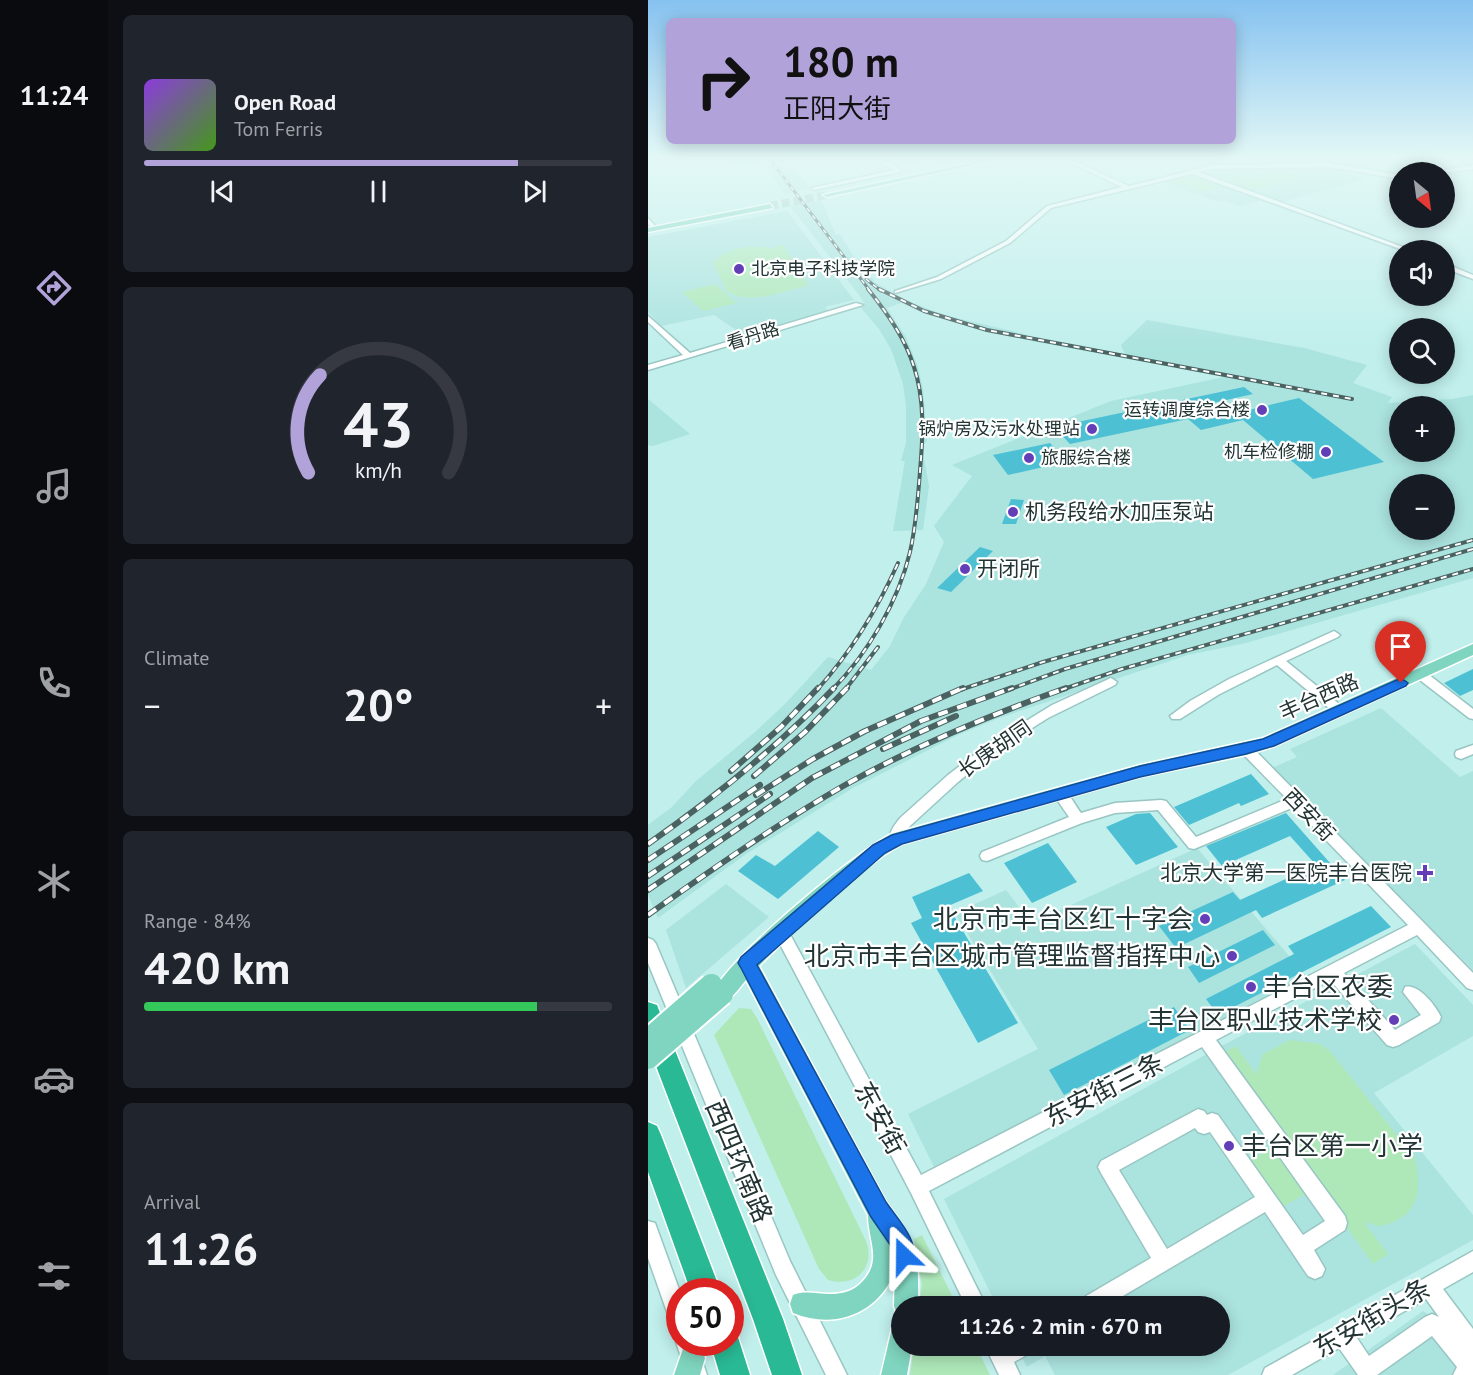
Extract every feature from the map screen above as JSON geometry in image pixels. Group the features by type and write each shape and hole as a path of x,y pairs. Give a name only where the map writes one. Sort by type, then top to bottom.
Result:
{"highway":[{"name":"西四环南路","path":"648,1013 768,1319 787,1375"},
{"path":"648,1135 701,1278"},
{"path":"729,1356 735,1375"}],"main road":[{"path":"650,226 671,222"},
{"name":"丰台西路","path":"717,988 879,849 897,839 1140,771 1269,742 1473,649"},
{"path":"747,963 878,1210 902,1242 907,1270 906,1296"},
{"path":"648,1040 717,988"},
{"path":"648,1058 717,988"},
{"path":"802,1304 831,1308 854,1304 873,1288 885,1268 885,1245 878,1210"},
{"path":"894,1375 898,1356"}],"street":[{"path":"897,292 939,278 1008,242 1031,222"},
{"path":"1331,222 1389,243"},
{"path":"1455,270 1473,277"},
{"name":"看丹路","path":"648,368 859,306"},
{"path":"648,318 689,356"},
{"path":"1176,716 1195,702 1334,635"},
{"path":"1279,661 1340,711"},
{"path":"1420,674 1473,716"},
{"name":"长庚胡同","path":"897,839 898,831 905,822 1003,740 1072,700 1111,682"},
{"name":"西安街","path":"1246,749 1473,983"},
{"path":"1060,794 1078,819"},
{"path":"987,856 1078,819 1115,808 1161,805 1194,844 1295,801"},
{"name":"东安街三条","path":"917,1187 1418,927"},
{"name":"东安街","path":"781,931 917,1187 971,1296"},
{"name":"西四环南路","path":"648,944 783,1268 837,1375"},
{"path":"1333,972 1393,1040 1433,1017 1411,992"},
{"path":"1205,1038 1338,1223 1300,1248"},
{"path":"1163,1261 1107,1167 1198,1117 1204,1125 1212,1121 1315,1269"},
{"path":"1105,1296 1268,1200"},
{"path":"648,1230 666,1282"},
{"name":"东安街头条","path":"1272,1375 1473,1261"},
{"path":"1428,1286 1440,1317 1471,1368 1463,1375"},
{"path":"1342,1335 1367,1370 1440,1317"},
{"path":"1440,1317 1473,1345"}],"shaded area":[{"name":"北京电子科技学院","path":"727,222 795,222 854,300 825,307 829,312 745,336 714,315 661,326 648,312 648,237"},
{"path":"803,222 831,222 836,235 840,234 869,277 908,301 944,315 1028,335 1027,340 978,329 901,303 887,308 906,337 918,367 923,389 927,440 924,445 924,459 929,486 923,530 893,531 905,461 901,461 906,443 906,406 903,384 891,349 879,329 861,308 864,303"},
{"path":"1147,320 1304,348 1367,365 1353,383 1389,396 1389,462 1455,462 1455,398 1473,395 1473,578 1246,643 1188,655 999,718 958,735 853,788 746,854 658,918 648,895 648,825 672,807 695,782 755,732 786,703 828,657 871,670 890,646 903,619 926,584 944,542 934,526 972,476 952,465 1111,401 1224,377 1032,341 1035,337 1125,354 1121,345"},
{"path":"648,399 690,434 653,446 648,445"},
{"name":"北京大学第一医院丰台医院","path":"1381,708 1460,777 1473,771 1473,970 1272,768 1297,757 1290,749"},
{"path":"1197,848 1307,977 934,1167 908,1114 1038,1049 955,913 1006,890 1031,923"},
{"path":"726,884 769,917 686,988 666,930"},
{"name":"丰台区第一小学","path":"1415,944 1473,1005 1473,1036 1374,1093 1473,1215 1473,1240 1228,1375 1055,1375 1045,1356 1230,1356 1230,1296 992,1296 944,1199 1214,1050"},
{"path":"1423,1311 1447,1326 1473,1375 1333,1375"},
{"name":"丰台区第一小学","path":"1021,1356 1045,1356 1027,1367"}],"green space":[{"path":"783,245 809,286 768,296 747,298 727,292 713,263 719,257 743,248 777,249 776,246"},
{"path":"715,284 736,303 703,311 682,292"},
{"path":"739,1008 751,1009 757,1018 866,1241 868,1260 861,1274 855,1278 838,1282 828,1280 819,1269 714,1035"},
{"path":"1290,1040 1320,1044 1330,1051 1415,1158 1418,1191 1413,1206 1390,1224 1378,1226 1364,1222 1388,1254 1373,1264 1222,1053 1236,1046 1256,1074 1263,1054"},
{"path":"1275,1146 1308,1192 1283,1207 1250,1160"},
{"path":"922,1235 952,1296 920,1296 922,1285 914,1239"},
{"path":"913,1356 981,1356 990,1375 910,1375"}],"building":[{"path":"1244,387 1253,394 1191,408 1206,420 1299,398 1384,462 1313,479 1243,420 1201,430 1188,419 1070,444 1054,427"},
{"name":"旅服综合楼","path":"1050,443 1066,462 1008,475 993,455"},
{"name":"机务段给水加压泵站","path":"1011,499 1024,500 1016,524 1002,524"},
{"name":"开闭所","path":"980,547 993,551 951,592 937,588"},
{"path":"1473,669 1473,690 1460,696 1444,683"},
{"path":"1251,774 1269,794 1241,806 1239,803 1189,825 1174,807"},
{"path":"1150,813 1178,847 1136,865 1106,827 1136,814"},
{"path":"1286,813 1345,880 1262,918 1256,910 1176,948 1159,926 1233,892 1240,900 1316,865 1290,836 1222,866 1206,846"},
{"path":"818,831 839,847 778,899 738,871 756,855 775,866"},
{"path":"1048,843 1077,882 1032,903 1004,863"},
{"path":"969,873 983,891 948,906 1018,1023 978,1043 911,923 922,918 912,897"},
{"path":"1371,906 1391,927 1218,1015 1206,999 1294,954 1288,946"},
{"name":"北京市丰台区城市管理监督指挥中心","path":"1263,930 1275,945 1199,983 1188,967"},
{"path":"1174,1007 1190,1030 1064,1095 1049,1070"}],"railway":[{"path":"818,222 870,291"},
{"path":"866,279 881,291"},
{"path":"832,690 858,660 890,608 905,571 918,502 922,432 922,405 918,380 900,336 868,289"},
{"path":"879,289 924,311 987,330 1352,399"},
{"path":"960,690 1043,662 1473,540"},
{"path":"1008,690 1065,669 1473,549"},
{"path":"817,690 841,661 862,630 898,563"},
{"path":"1061,690 1122,669 1473,569"},
{"path":"845,690 878,647"},
{"path":"731,771 781,727 818,688"},
{"path":"754,776 805,732 847,688"},
{"path":"756,795 813,759 865,731 963,688"},
{"path":"648,890 812,778 921,721 1012,688"},
{"path":"648,915 745,847 845,785 953,732 1066,688"},
{"path":"648,844 745,771 832,690"},
{"path":"883,749 956,716"},
{"path":"648,860 760,785"},
{"path":"648,876 770,794"}],"place":[{"name":"北京电子科技学院","path":"739,269"},
{"name":"运转调度综合楼","path":"1262,410"},
{"name":"锅炉房及污水处理站","path":"1092,429"},
{"name":"机车检修棚","path":"1326,452"},
{"name":"旅服综合楼","path":"1029,458"},
{"name":"机务段给水加压泵站","path":"1013,512"},
{"name":"开闭所","path":"965,569"},
{"name":"北京大学第一医院丰台医院","path":"1425,873"},
{"name":"北京市丰台区红十字会","path":"1205,919"},
{"name":"北京市丰台区城市管理监督指挥中心","path":"1232,956"},
{"name":"丰台区农委","path":"1251,987"},
{"name":"丰台区职业技术学校","path":"1394,1020"},
{"name":"丰台区第一小学","path":"1229,1146"}],"route":[{"path":"904,1256 902,1242 878,1210 747,963 781,931 879,849 897,839 1140,771 1269,742 1401,683"}]}
